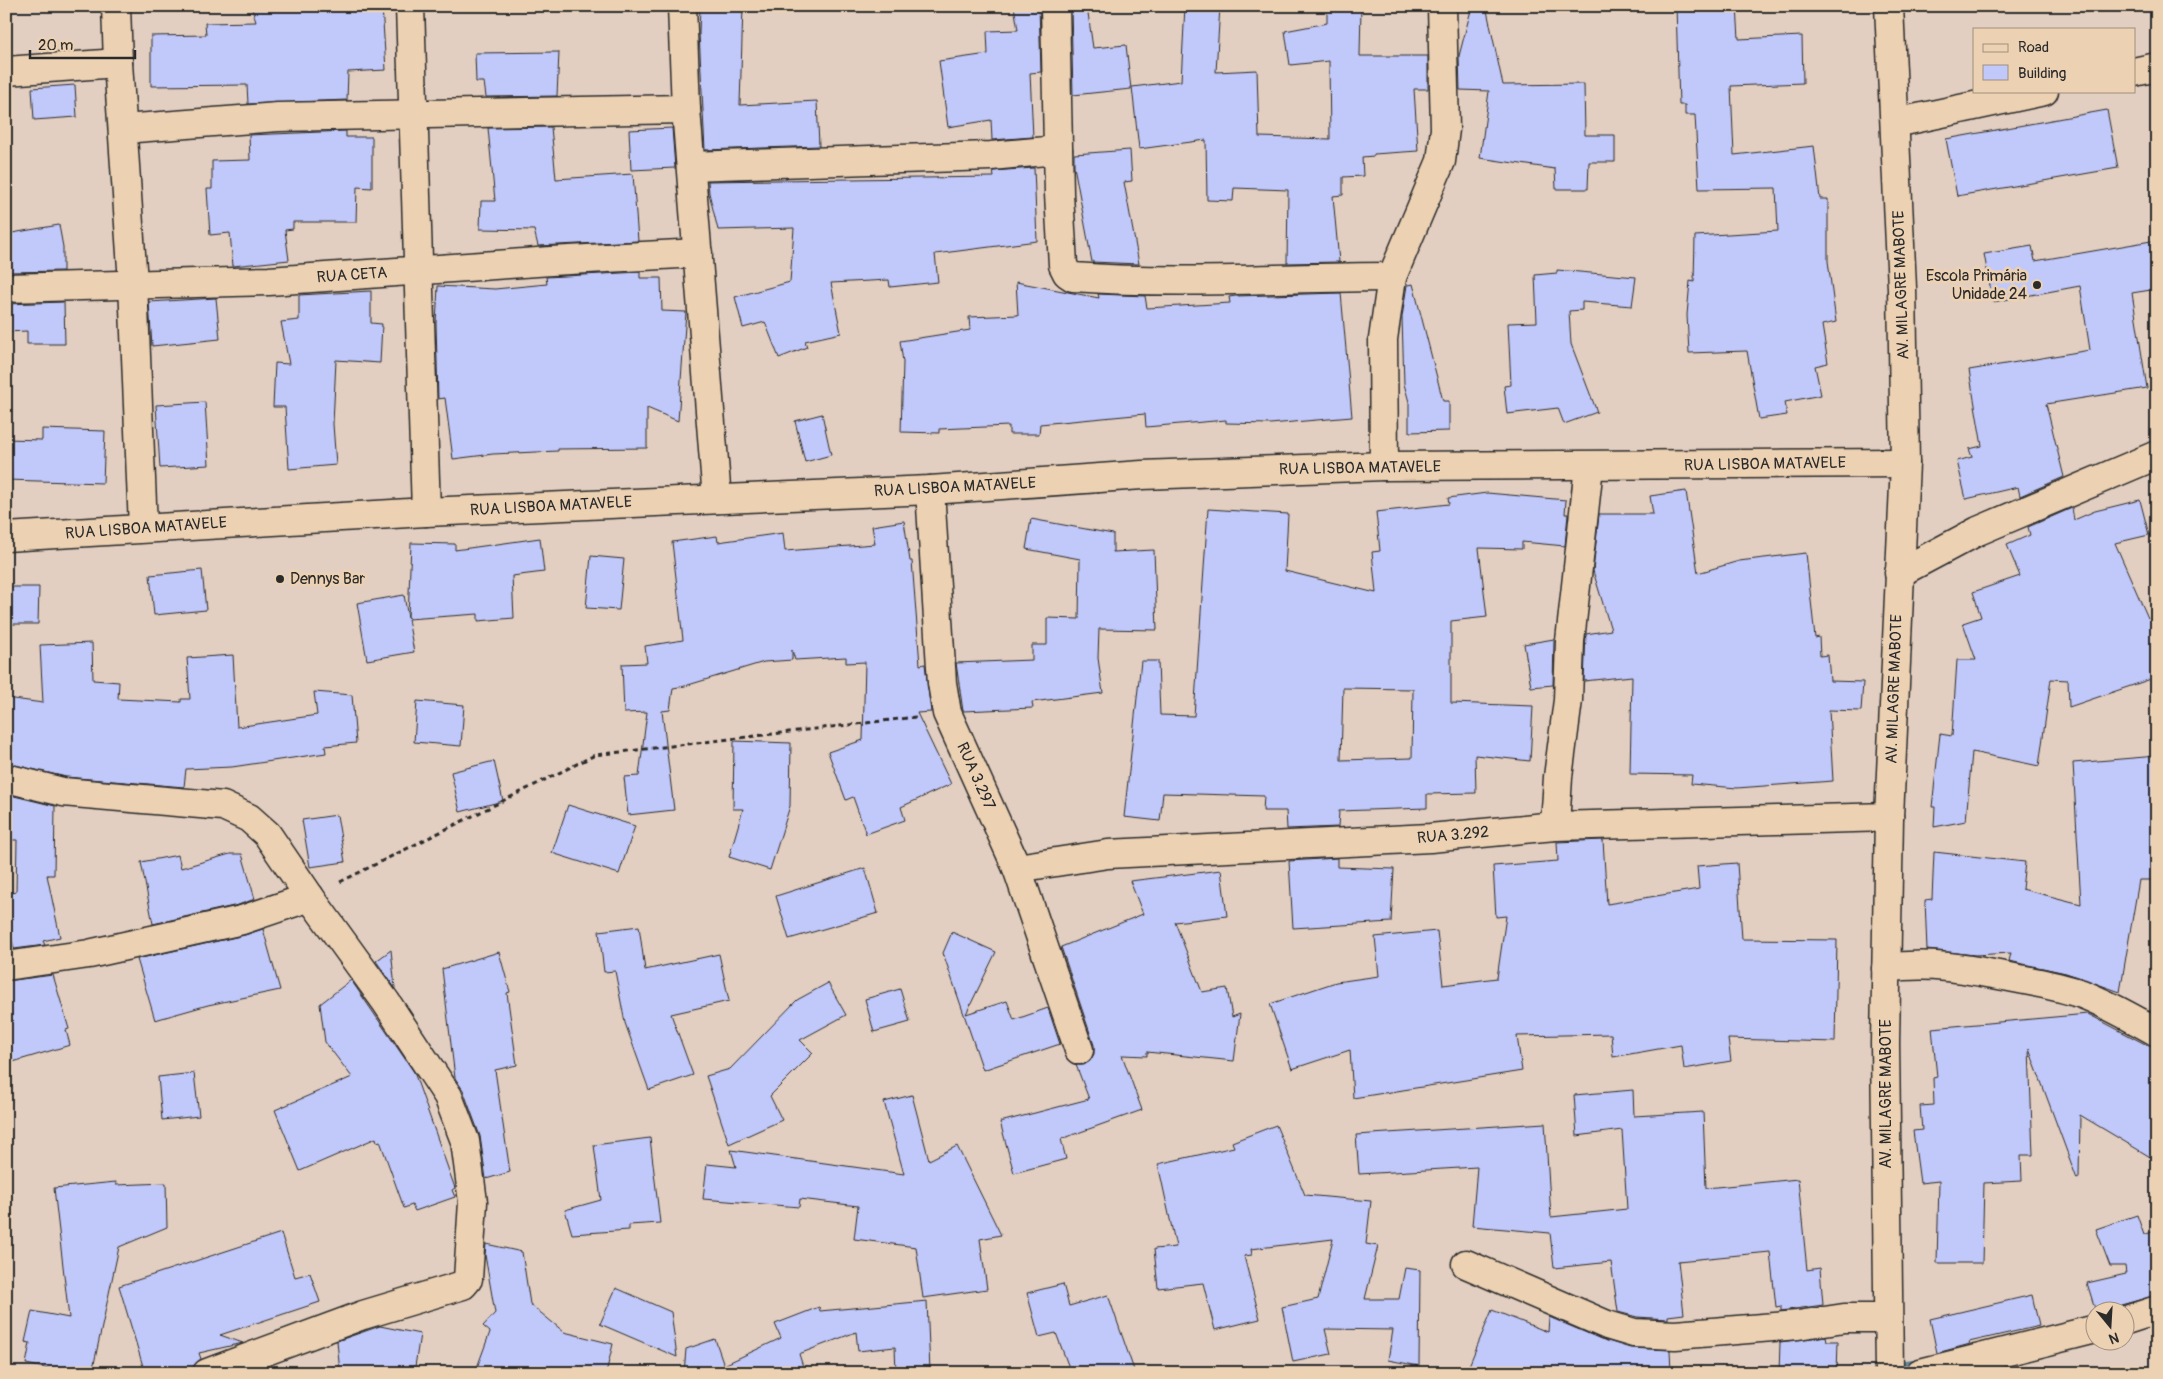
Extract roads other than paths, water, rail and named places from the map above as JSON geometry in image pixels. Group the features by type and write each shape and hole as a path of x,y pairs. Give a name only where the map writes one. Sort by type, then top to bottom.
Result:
{"street":[{"path":"116,6 133,284 143,528"},
{"path":"410,6 415,114 426,512"},
{"path":"682,6 686,109 717,499"},
{"path":"1055,6 1059,194 1064,265 1067,273 1073,277 1116,280 1235,281 1392,277"},
{"path":"1384,466 1383,338 1392,277 1441,161 1445,129 1442,6"},
{"name":"AV. MILAGRE MABOTE","path":"1889,6 1902,288 1905,463 1889,817 1886,968 1885,1043 1889,1373"},
{"path":"6,71 118,63"},
{"path":"2136,72 2157,67"},
{"path":"1895,123 2039,92"},
{"path":"123,129 278,117 566,113 686,109"},
{"path":"691,166 991,156 1058,150"},
{"name":"RUA CETA","path":"6,288 269,280 698,254"},
{"path":"1899,573 1978,531 2157,455"},
{"name":"RUA LISBOA MATAVELE","path":"6,537 426,512 930,490 1142,475 1384,466 1905,463"},
{"path":"1555,826 1558,777 1568,700 1570,641 1589,466"},
{"name":"RUA 3.297","path":"930,490 942,683 947,713 1017,868 1080,1050"},
{"path":"6,778 63,792 223,806 249,818 267,834 386,1002 448,1096 465,1141 473,1202 468,1279 463,1285 456,1289 363,1315 208,1373"},
{"name":"RUA 3.292","path":"1017,868 1108,854 1430,838 1555,826 1889,817"},
{"path":"6,966 89,954 242,920 310,897"},
{"path":"1886,968 1913,964 1957,967 2044,983 2082,994 2117,1010 2157,1032"},
{"path":"1466,1264 1607,1325 1634,1333 1675,1336 1798,1325 1844,1318 1888,1318"},
{"path":"2136,1317 2157,1310"},
{"path":"1920,1373 2086,1331"}],"waterway":[{"path":"1889,1367 1922,1363"}],"place":[{"name":"Escola Primária Unidade 24","path":"2037,285"},
{"name":"Dennys Bar","path":"280,579"}]}
